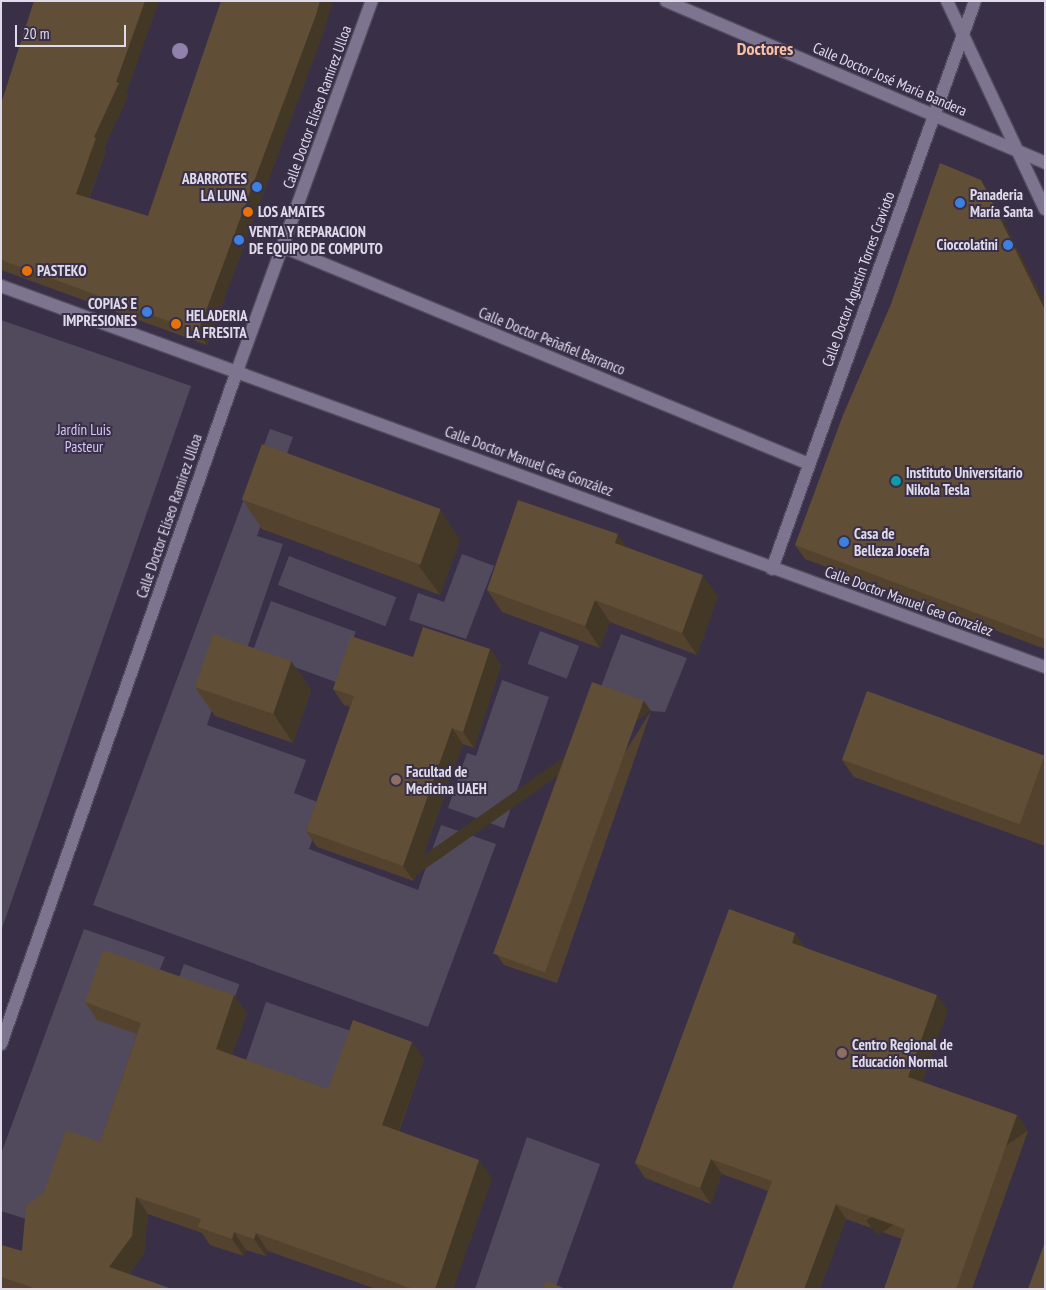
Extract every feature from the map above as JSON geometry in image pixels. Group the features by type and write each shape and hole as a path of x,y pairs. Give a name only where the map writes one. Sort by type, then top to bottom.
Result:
{"street":[{"name":"Calle Doctor Elíseo Ramírez Ulloa","path":"1,1044 237,371 372,1"},
{"name":"Calle Doctor José María Bandera","path":"666,1 1045,163"},
{"path":"948,1 1016,151 1045,209"},
{"name":"Calle Doctor Agustín Torres Cravioto","path":"772,569 932,114 975,1"},
{"name":"Calle Doctor Peñafiel Barranco","path":"283,248 809,464"},
{"name":"Calle Doctor Manuel Gea González","path":"1,286 1045,668"}],"green space":[{"name":"Jardín Luis Pasteur","path":"1,320 191,386 1,931"},
{"path":"270,429 293,437 257,536 283,544 243,660 230,656 207,725 306,760 294,793 325,805 309,849 418,890 441,825 496,844 428,1027 93,905"},
{"path":"462,554 494,566 466,639 409,620 418,593 444,602"},
{"path":"289,556 396,597 385,626 278,585"},
{"path":"271,601 356,632 337,683 253,652"},
{"path":"540,631 579,646 567,679 527,664"},
{"path":"621,634 687,658 665,712 651,711 599,692"},
{"path":"502,680 549,697 504,828 448,808 467,753 476,756"},
{"path":"84,929 165,957 155,981 153,1040 112,1160 39,1223 1,1211 1,1154"},
{"path":"184,964 239,984 231,1008 175,987"},
{"path":"266,1002 360,1034 323,1134 244,1066"},
{"path":"527,1137 600,1164 555,1289 475,1289"}],"building":[{"path":"34,1 145,1 116,82 119,83 94,137 96,138 76,194 148,216 221,1 320,1 198,332 1,260 1,101"},
{"path":"940,163 981,180 1045,310 1045,639 795,545 843,415 891,304"},
{"path":"262,444 441,509 420,564 242,499"},
{"path":"518,500 618,534 615,543 703,575 682,633 595,600 585,626 487,590"},
{"path":"423,627 490,649 463,732 452,728 403,866 306,831 354,696 333,689 351,636 413,657"},
{"path":"213,634 291,661 273,714 195,687"},
{"path":"592,682 644,701 545,972 493,954"},
{"path":"867,691 1045,756 1020,824 842,760"},
{"path":"729,909 795,933 792,943 937,995 908,1077 1017,1115 956,1289 884,1289 905,1229 836,1204 804,1289 732,1289 772,1181 711,1159 700,1188 635,1163"},
{"path":"103,950 234,995 216,1049 328,1089 353,1020 412,1042 382,1125 479,1160 435,1289 413,1289 256,1233 254,1239 234,1232 232,1239 198,1227 201,1219 136,1197 132,1236 109,1267 172,1289 34,1289 1,1277 1,1245 22,1251 26,1206 44,1192 66,1130 100,1142 141,1023 85,1002"},
{"path":"1045,1242 1045,1289 1028,1289"},
{"path":"546,1281 566,1289 543,1289"}],"place":[{"name":"ABARROTES LA LUNA","path":"257,187"},
{"name":"Panaderia María Santa","path":"960,203"},
{"name":"LOS AMATES","path":"248,212"},
{"name":"VENTA Y REPARACION DE EQUIPO DE COMPUTO","path":"239,240"},
{"name":"Cioccolatini","path":"1008,245"},
{"name":"PASTEKO","path":"27,271"},
{"name":"COPIAS E IMPRESIONES","path":"147,312"},
{"name":"HELADERIA LA FRESITA","path":"176,324"},
{"name":"Instituto Universitario Nikola Tesla","path":"896,481"},
{"name":"Casa de Belleza Josefa","path":"844,542"},
{"name":"Facultad de Medicina UAEH","path":"396,780"},
{"name":"Centro Regional de Educación Normal","path":"842,1053"}],"district":[{"name":"Doctores","path":"765,49"}]}
